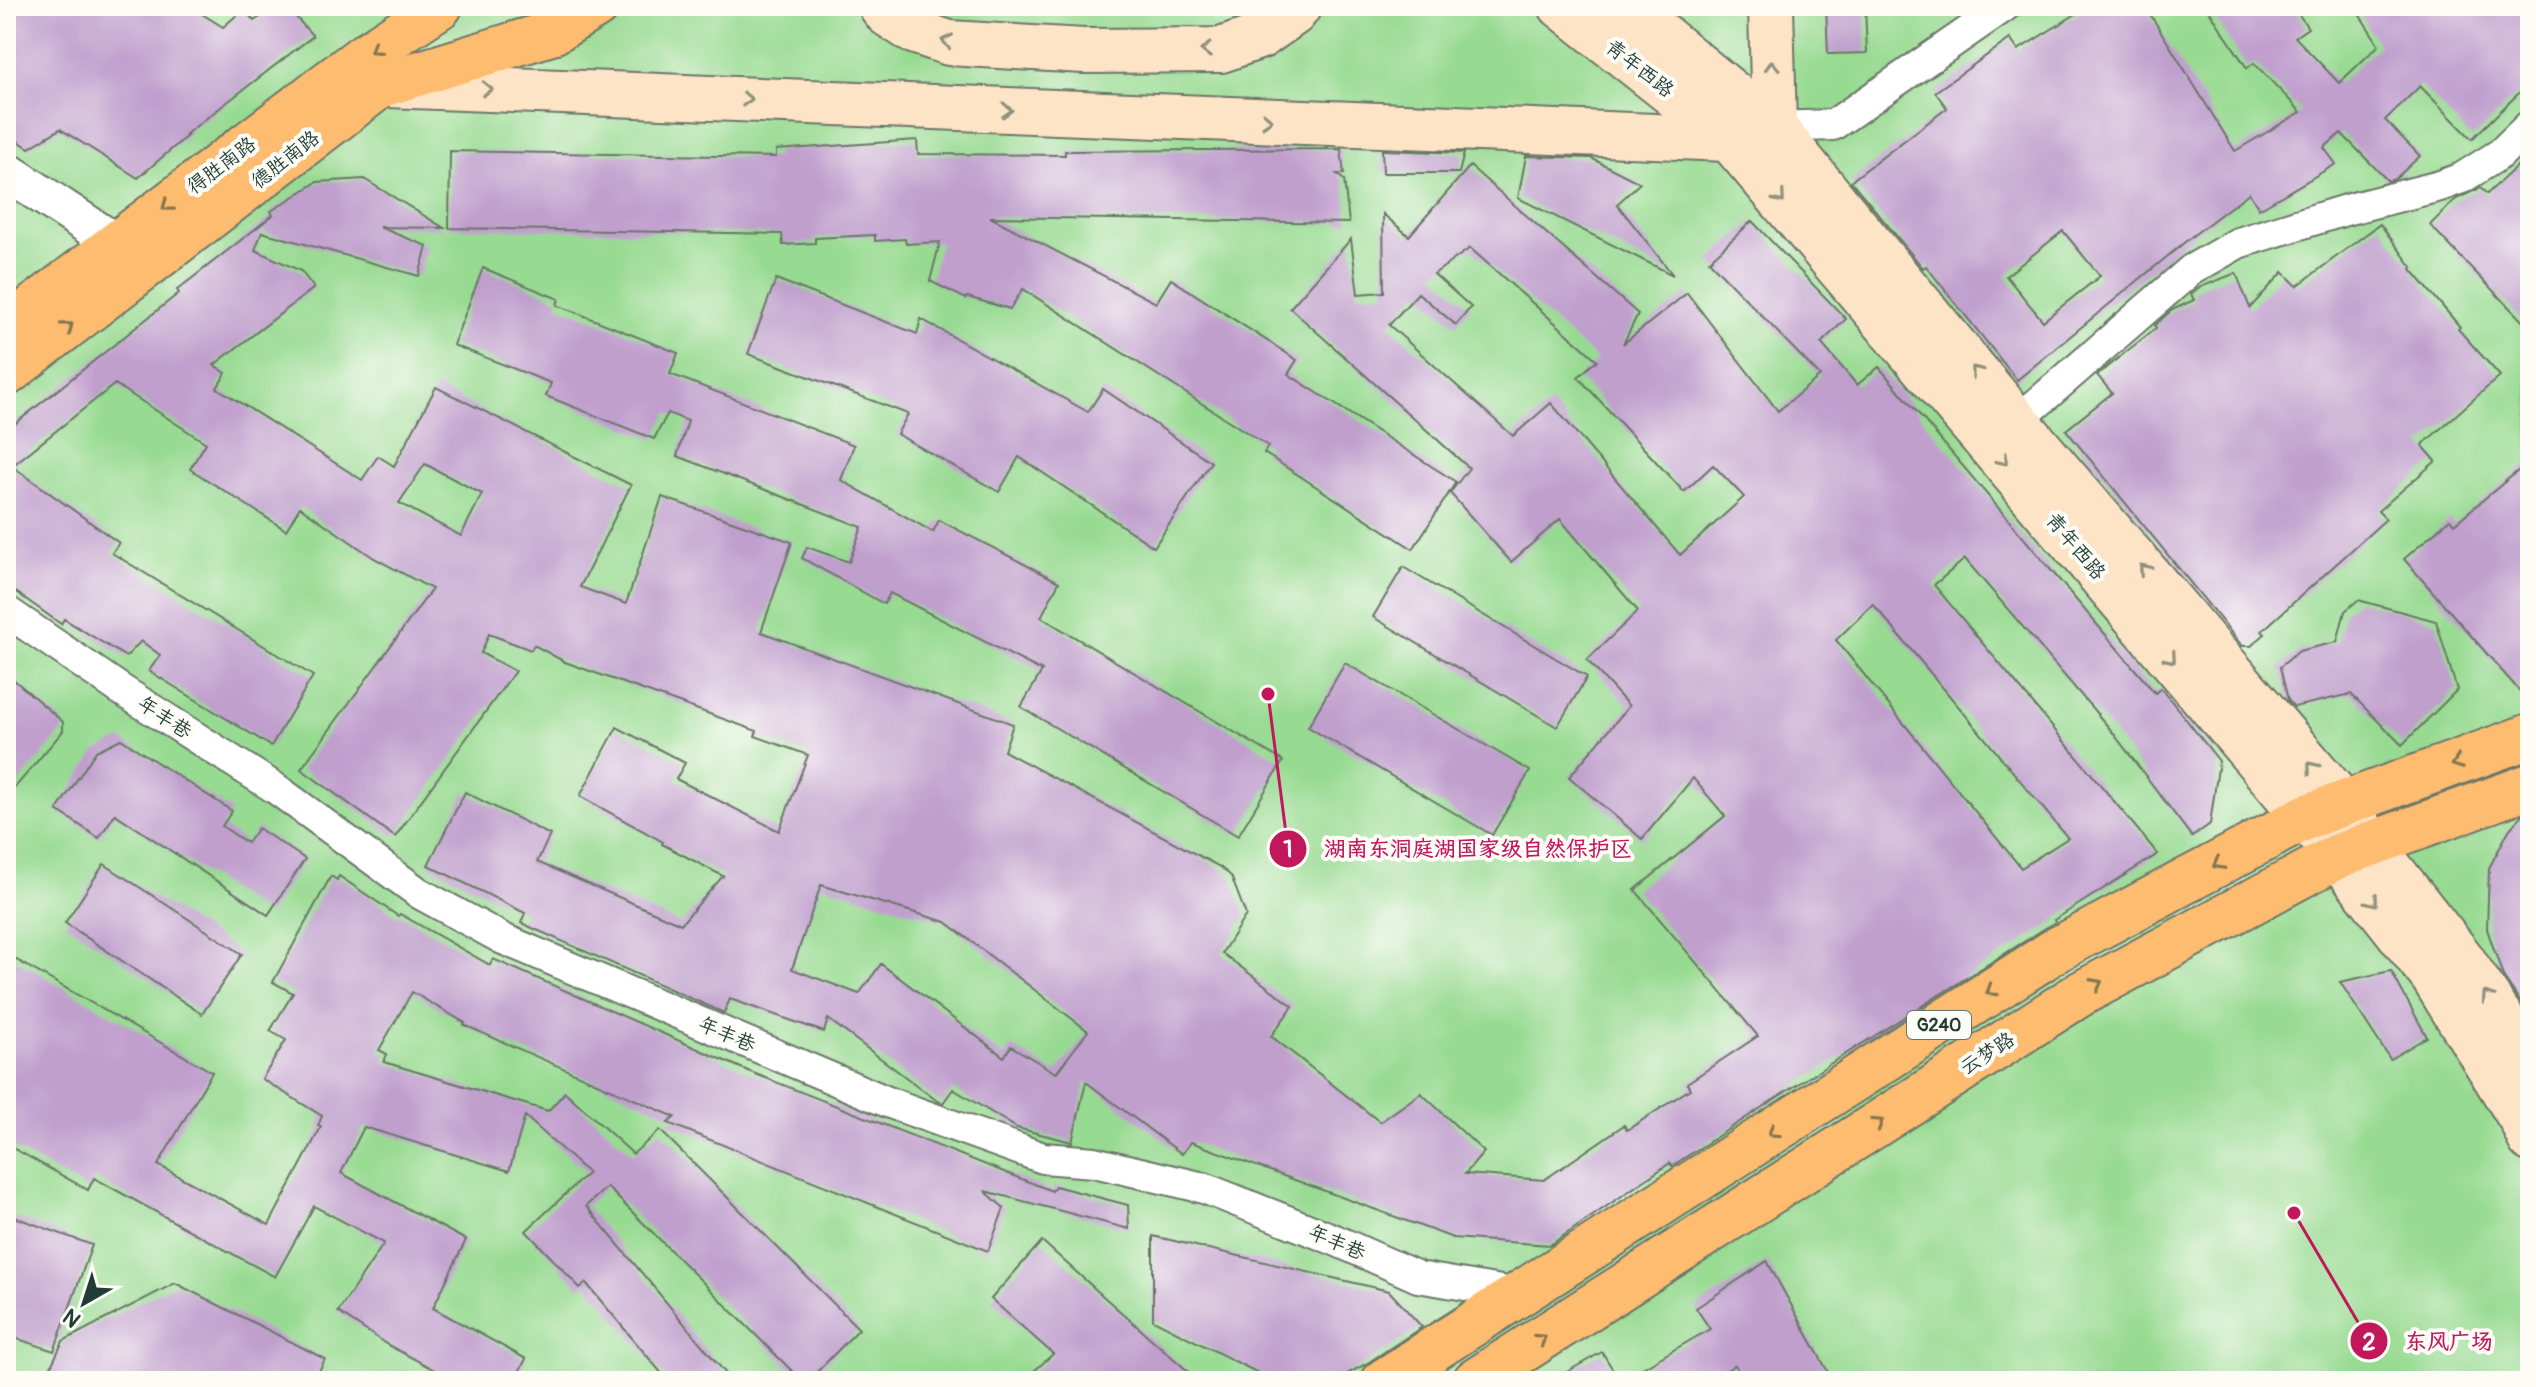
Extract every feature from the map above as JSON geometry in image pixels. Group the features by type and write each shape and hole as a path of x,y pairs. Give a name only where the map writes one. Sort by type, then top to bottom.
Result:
{"main road":[{"name":"得胜南路","path":"6,328 361,58 440,6"},
{"name":"德胜南路","path":"6,374 381,85 551,33 596,6"},
{"path":"881,6 887,14 913,31 949,43 1084,51 1221,50 1261,36 1299,6"},
{"name":"青年西路","path":"1561,6 1729,139 2325,810"},
{"name":"青年西路","path":"1626,6 1774,127 2017,421 2354,849 2521,1119 2530,1139"},
{"path":"1771,6 1774,127"},
{"path":"381,85 1729,139"},
{"name":"G240","path":"1384,1381 2056,950 2325,810 2530,736"},
{"name":"云梦路","path":"1475,1381 2082,993 2354,849 2530,786"},
{"name":"青年西路","path":"2354,849 2462,959 2530,1061"}],"street":[{"path":"1774,127 1833,125 1991,10"},
{"path":"2017,421 2191,270 2252,239 2462,178 2500,154 2530,125"},
{"path":"6,171 117,244"},
{"name":"年丰巷","path":"6,611 275,788 419,893 503,939 890,1103 1043,1158 1094,1162 1204,1188 1418,1277 1519,1294"}],"green space":[{"path":"6,6 2530,6 2530,1381 6,1381"}],"building":[{"path":"6,6 189,6 223,27 244,9 254,21 278,6 286,6 313,36 186,134 138,178 60,129 29,148 6,133"},
{"path":"1826,6 1865,6 1867,53 1828,54"},
{"path":"2089,6 2145,6 2235,151 2301,112 2254,63 2247,68 2206,6 2293,6 2308,28 2295,37 2339,83 2379,45 2354,6 2530,6 2530,82 2472,139 2420,86 2385,120 2420,156 2395,179 2388,181 2341,133 2324,148 2336,164 2259,209 2249,193 2017,380 1926,266 1923,268 1851,181 1947,108 1935,92 2010,39 2018,50","holes":["2063,231 2100,276 2043,321 2006,276"]},
{"path":"917,140 918,154 1065,155 1065,151 1341,149 1344,174 1337,174 1344,180 1349,223 990,217 1156,303 1171,279 1297,360 1288,374 1456,482 1413,549 1264,453 1268,446 1023,289 1010,309 966,299 930,281 940,242 906,244 905,239 875,241 875,235 815,238 815,243 783,245 782,234 449,228 450,151 776,157 776,150"},
{"path":"1382,150 1464,153 1459,173 1383,173"},
{"path":"2530,154 2530,329 2430,225 2456,199 2480,188 2487,194"},
{"path":"1526,156 1591,158 1640,183 1617,204 1673,275 1518,198"},
{"path":"1470,166 1638,314 1623,344 1687,293 1778,411 1820,376 1709,261 1752,221 1846,319 1821,343 1857,385 1879,367 2155,693 2161,688 2219,761 2210,824 2192,837 2110,729 1965,559 1934,585 2158,854 1672,1166 1670,1163 1550,1245 1453,1238 1191,1142 1182,1154 1086,1082 1072,1142 1017,1128 953,1089 943,1103 936,1100 828,1019 824,1032 730,999 724,1013 521,923 525,913 428,865 465,792 550,835 537,862 681,924 723,876 580,796 617,727 685,763 676,779 779,831 808,755 755,736 757,731 565,662 534,645 531,650 489,634 481,653 515,671 395,837 301,769 432,589 374,558 300,507 286,530 190,469 206,443 115,384 12,466 119,543 112,553 313,676 271,746 149,671 160,655 141,641 126,657 64,619 61,624 6,585 6,431 273,215 271,211 317,182 364,179 444,228 379,227 427,246 419,276 262,232 255,250 301,271 314,288 214,365 226,373 217,388 362,480 378,456 394,466 436,387 631,485 580,587 626,604 662,497 792,542 761,632 1013,724 1004,751 1220,867 1231,876 1246,915 1222,953 1293,1006 1271,1036 1380,1122 1421,1093 1484,1152 1465,1174 1544,1180 1624,1125 1627,1130 1690,1089 1687,1083 1758,1036 1635,890 1725,816 1693,778 1642,839 1569,777 1629,706 1587,660 1638,611 1560,519 1511,562 1450,493 1469,468 1290,308 1351,239 1358,294 1384,292 1383,214 1409,236","holes":["1470,248 1597,360 1578,377 1684,492 1713,465 1744,497 1680,555 1551,403 1513,436 1389,325 1418,293 1456,325 1471,307 1434,274","425,464 482,494 461,536 399,503","1873,604 2068,838 2021,868 1836,640","821,885 946,922 1088,1031 1056,1073 1011,1046 1004,1057 881,964 859,994 792,969"]},
{"path":"2380,224 2411,269 2460,327 2458,329 2500,376 2422,445 2436,461 2378,511 2386,519 2262,631 2265,634 2251,646 2242,646 2066,430 2112,393 2097,375 2156,328 2155,325 2172,310 2194,300 2191,294 2198,288 2236,273 2250,308 2283,272 2297,286"},
{"path":"483,268 559,299 557,305 678,353 670,374 854,445 841,480 933,532 939,520 1059,582 1041,617 1283,761 1238,836 1021,707 1042,671 890,593 884,604 802,558 807,547 849,562 862,527 677,456 688,421 668,413 654,439 546,396 551,383 453,345"},
{"path":"776,279 917,334 921,319 1088,412 1103,389 1211,462 1154,547 1019,457 999,492 897,434 908,414 748,354"},
{"path":"2530,461 2530,703 2404,559 2450,519 2454,524"},
{"path":"1403,567 1587,677 1557,727 1373,617"},
{"path":"2358,600 2436,621 2457,690 2402,745 2351,694 2294,707 2288,700 2280,667 2299,651 2337,642 2345,611"},
{"path":"1345,663 1530,771 1492,835 1308,727"},
{"path":"6,673 63,722 63,731 6,798"},
{"path":"121,739 232,811 222,826 247,843 258,828 305,859 268,915 115,814 99,838 57,810 96,751"},
{"path":"2530,813 2530,1016 2503,976 2487,929 2489,868 2509,830 2522,815"},
{"path":"104,864 242,954 202,1014 65,923"},
{"path":"331,876 337,880 339,876 398,916 400,914 490,965 493,959 748,1071 1052,1191 1055,1186 1128,1205 1129,1229 985,1191 1004,1208 988,1251 668,1123 675,1117 464,1025 412,992 379,1050 387,1054 384,1062 548,1111 565,1092 633,1154 660,1130 859,1329 808,1381 802,1381 607,1187 586,1206 732,1381 668,1381 586,1283 580,1288 526,1231 588,1173 525,1116 509,1171 364,1127 341,1173 466,1240 433,1308 526,1359 514,1381 455,1381 386,1344 338,1312 384,1243 314,1206 275,1277 94,1178 88,1190 6,1144 6,954 212,1072 158,1165 269,1225 321,1127 318,1126 322,1116 262,1079 286,1040 270,1031 293,993 273,982"},
{"path":"2391,971 2427,1037 2390,1059 2340,982"},
{"path":"6,1214 92,1245 54,1351 6,1335"},
{"path":"1153,1236 1389,1291 1422,1327 1334,1381 1274,1381 1153,1320"},
{"path":"1042,1241 1199,1381 1023,1381 1053,1354 991,1299"},
{"path":"1767,1261 1833,1381 1746,1381 1735,1365 1708,1381 1620,1381 1710,1329 1696,1308"},
{"path":"175,1283 325,1359 314,1381 44,1381 63,1341"},
{"path":"1602,1352 1620,1381 1551,1381"}],"place":[{"name":"湖南东洞庭湖国家级自然保护区","path":"1268,694"},
{"name":"东风广场","path":"2294,1213"}]}
